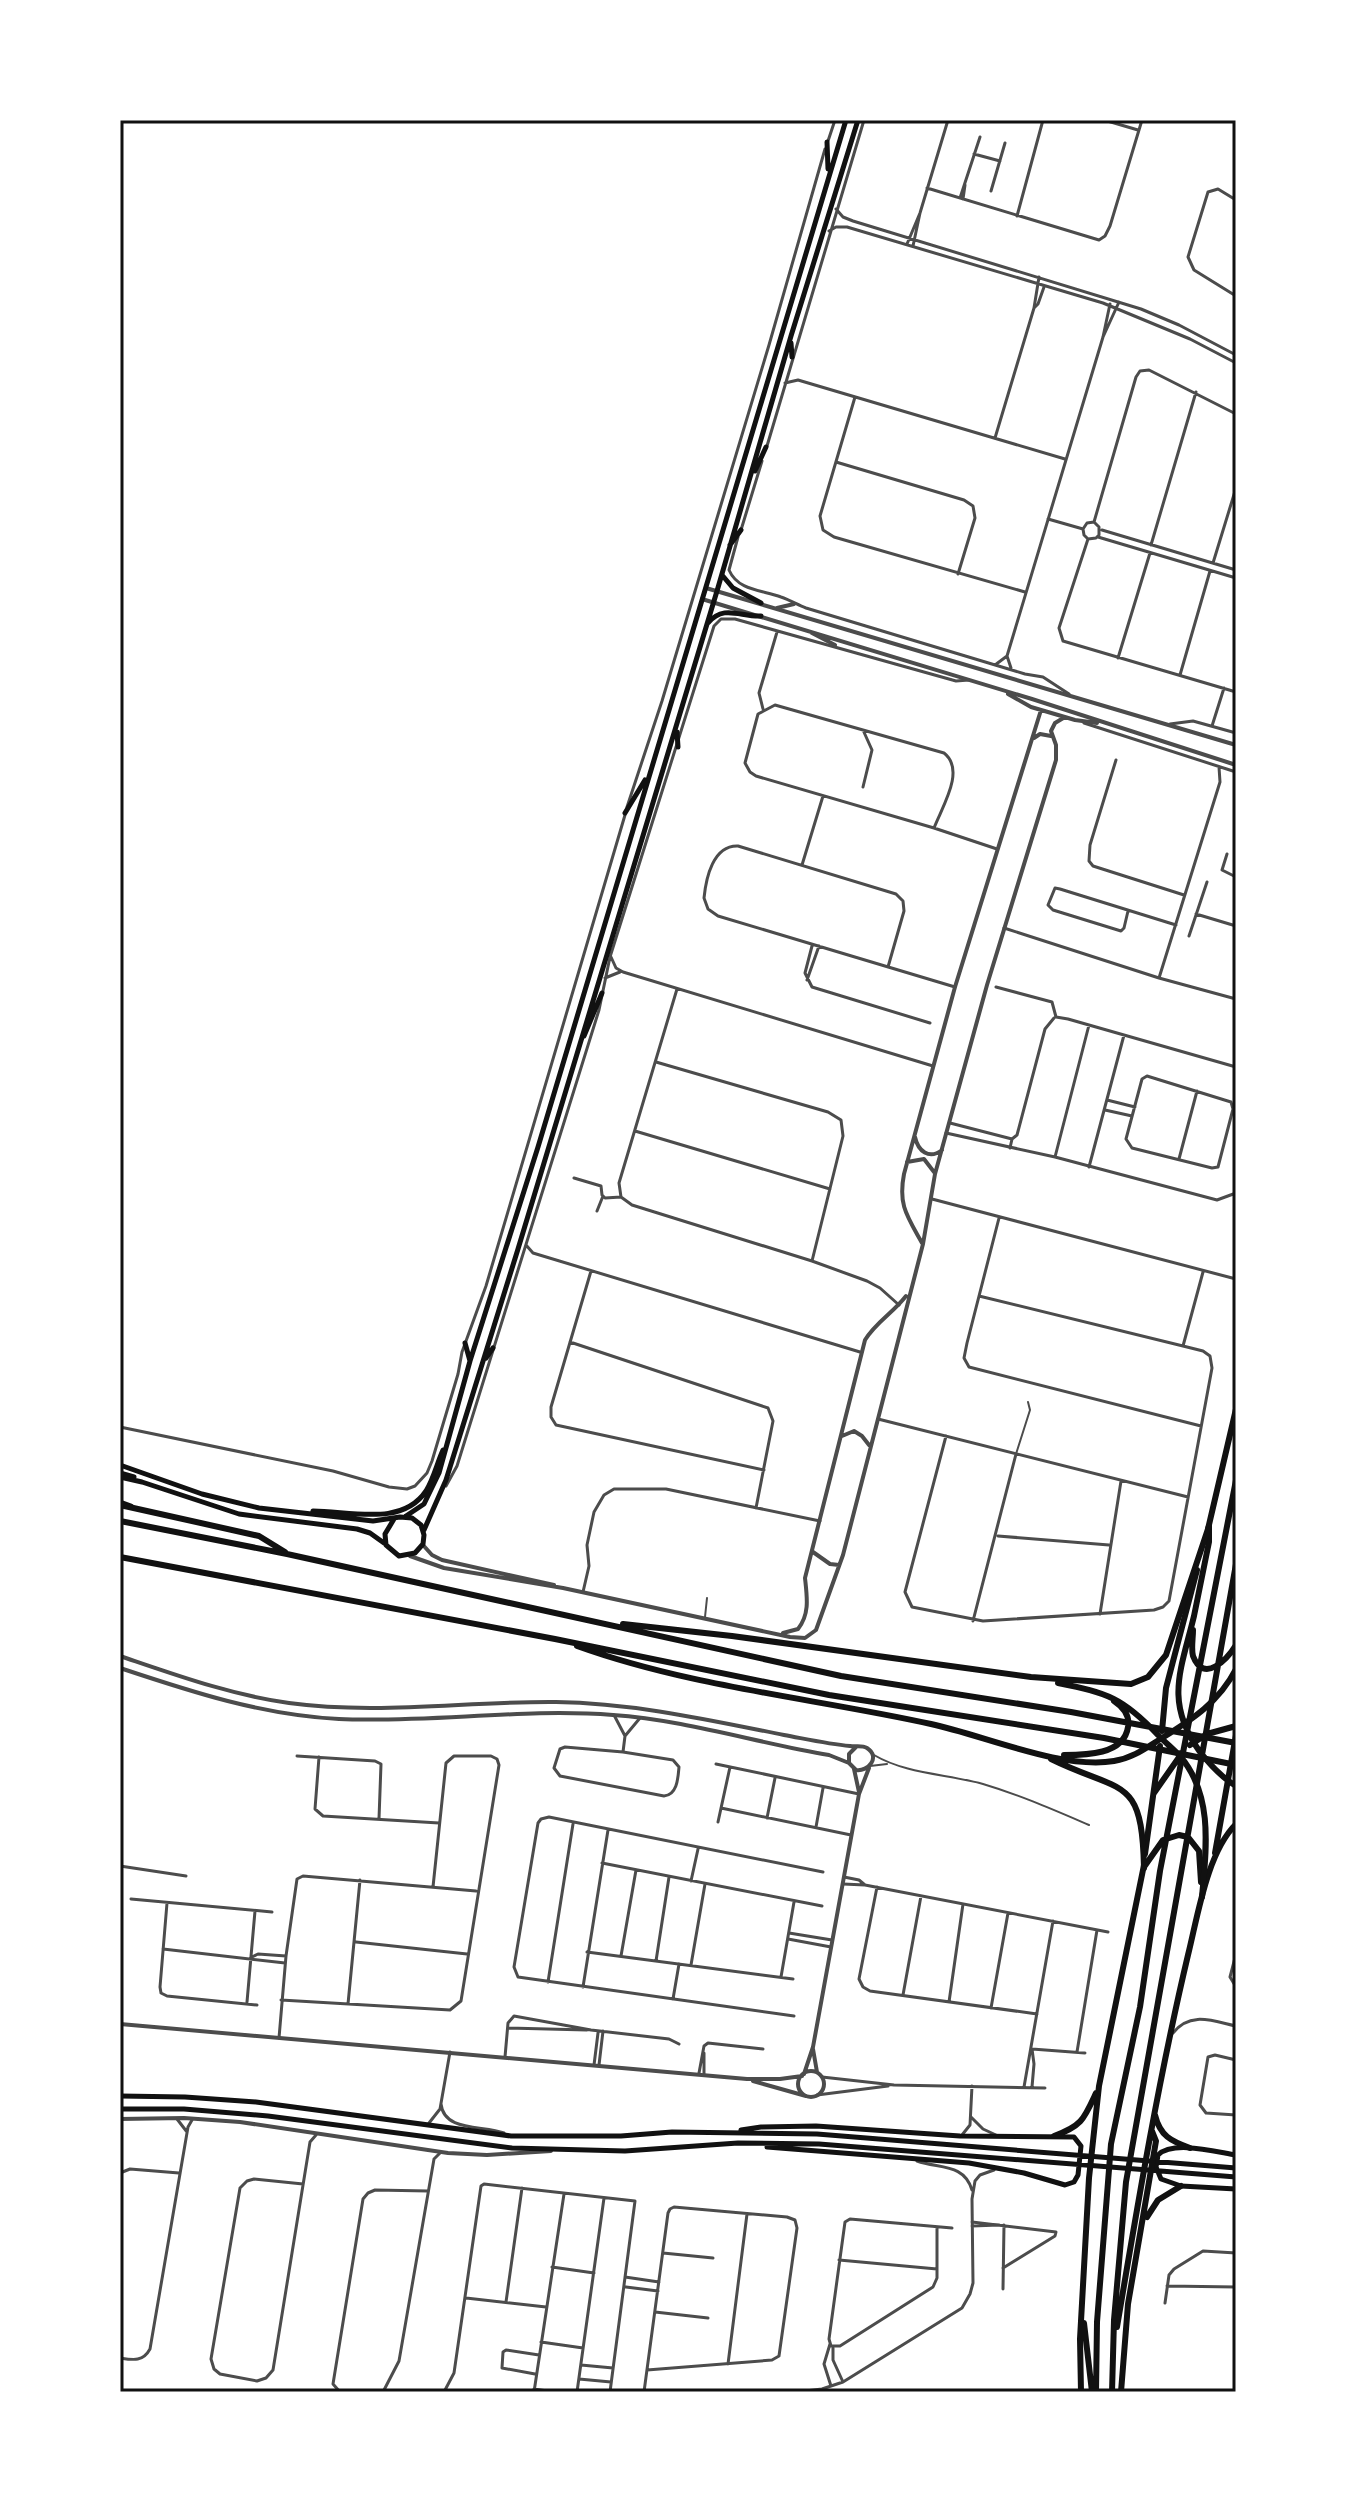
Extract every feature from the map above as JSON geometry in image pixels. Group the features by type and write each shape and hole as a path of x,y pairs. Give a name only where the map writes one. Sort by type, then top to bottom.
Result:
{"highway":[{"path":"1081,2392 1089,2178 1099,2086 1144,1868 1166,1688 1236,1409"},
{"path":"1094,2392 1108,2163 1140,2007 1160,1871 1236,1480"},
{"path":"120,1503 259,1536 287,1554"},
{"path":"120,1521 287,1554 841,1676 1109,1719 1236,1743"},
{"path":"1209,1526 1209,1542 1178,1688 1183,1726 1193,1743 1210,1765 1236,1786"},
{"path":"592,1621 732,1636 1031,1677 1127,1685 1140,1682 1162,1663 1209,1526"},
{"path":"120,1557 555,1639 829,1695 1104,1738 1236,1765"},
{"path":"1112,2392 1126,2182 1236,1564"},
{"path":"1194,1615 1192,1652 1202,1666 1219,1666 1236,1645"},
{"path":"555,1639 612,1659 665,1672 960,1730 1044,1755 1109,1781 1127,1794 1137,1808 1141,1821 1144,1868"},
{"path":"1044,1755 1088,1762 1115,1761 1136,1755 1183,1726 1214,1701 1236,1669"},
{"path":"1031,1677 1103,1693 1129,1706 1180,1756 1197,1785 1204,1813 1206,1837 1202,1897"},
{"path":"1044,1755 1092,1754 1124,1740 1129,1726 1126,1712 1103,1693"},
{"path":"1152,1796 1193,1743 1207,1734 1236,1726"},
{"path":"1212,1869 1236,1735"},
{"path":"1112,2358 1169,2039 1202,1897 1226,1837 1236,1824"},
{"path":"1144,1868 1163,1840 1170,1835 1188,1837 1199,1851 1202,1897"},
{"path":"1054,2136 1074,2129 1082,2121 1099,2086"},
{"path":"1155,2112 1160,2130 1166,2137 1190,2148"},
{"path":"1121,2392 1128,2304 1156,2141 1151,2130"},
{"path":"1142,2228 1158,2200 1181,2186"},
{"path":"1082,2303 1094,2392"}],"main road":[{"path":"120,1465 216,1498 289,1512 373,1521 406,1516 420,1508 428,1497 439,1473 470,1361 538,1147 846,120"},
{"path":"120,1475 239,1514 363,1530 394,1553 410,1556 423,1544 424,1530 441,1492 483,1362 858,120"},
{"path":"827,142 828,177"},
{"path":"843,170 845,184"},
{"path":"791,336 792,357"},
{"path":"777,390 785,383"},
{"path":"746,490 766,447"},
{"path":"728,549 741,530"},
{"path":"721,574 733,588 761,603"},
{"path":"705,627 723,612 761,616"},
{"path":"677,725 678,747"},
{"path":"625,813 649,772"},
{"path":"573,1063 602,993"},
{"path":"465,1343 470,1361"},
{"path":"483,1362 493,1348"},
{"path":"289,1512 383,1514 409,1508 427,1488 448,1442"},
{"path":"406,1516 417,1521 424,1530"},
{"path":"386,1545 385,1534 394,1519"},
{"path":"120,2096 256,2102 511,2136 736,2132 817,2134 1236,2168"},
{"path":"120,2109 184,2109 254,2115 446,2141 562,2150 625,2151 738,2143 819,2144 1236,2177"},
{"path":"736,2132 761,2127 816,2126 960,2136 1074,2137 1080,2143 1078,2175 1074,2182 1065,2185 1000,2168 738,2143"},
{"path":"1236,2155 1190,2148 1162,2151 1156,2159 1157,2175 1161,2179 1181,2186 1236,2189"}],"street":[{"path":"120,1427 333,1471 389,1487 407,1489 415,1486 427,1473 465,1343 486,1286 625,813 835,120"},
{"path":"864,120 729,562 729,573 740,584 794,604 1014,671 1040,676 1069,694"},
{"path":"913,246 948,120"},
{"path":"1017,216 1043,120"},
{"path":"1104,120 1138,130"},
{"path":"927,188 1088,238 1102,239 1110,226 1142,120"},
{"path":"961,199 980,137"},
{"path":"991,191 1005,143"},
{"path":"974,154 1000,161"},
{"path":"1236,200 1218,189 1208,192 1188,257 1194,270 1236,296"},
{"path":"836,209 846,218 1111,299 1179,325 1236,355"},
{"path":"907,244 920,213"},
{"path":"829,231 843,226 1117,308 1190,339 1236,363"},
{"path":"995,438 1034,308 1039,277"},
{"path":"1034,308 1047,279"},
{"path":"1014,671 1008,664 1007,656 1103,337 1111,299"},
{"path":"1103,337 1119,302"},
{"path":"790,367 798,380"},
{"path":"1094,522 1138,372 1147,369 1236,414"},
{"path":"785,383 798,380 1065,459"},
{"path":"1151,545 1196,392"},
{"path":"855,397 820,516 820,523 828,535 1025,592"},
{"path":"836,462 964,500 973,506 975,518 958,574"},
{"path":"1213,563 1236,488"},
{"path":"1048,519 1083,529"},
{"path":"1088,539 1083,529 1087,523 1094,522"},
{"path":"1094,522 1100,529 1236,570"},
{"path":"1098,537 1100,529"},
{"path":"1088,539 1098,537 1236,578"},
{"path":"1088,539 1060,625 1060,635 1068,644 1236,692"},
{"path":"1118,658 1150,553"},
{"path":"1179,676 1210,571"},
{"path":"706,588 1236,745"},
{"path":"702,599 1236,765"},
{"path":"776,608 794,604"},
{"path":"441,1492 457,1466 599,1010 610,957 714,626 721,619 735,619 956,681 969,680"},
{"path":"803,628 835,645"},
{"path":"763,709 759,693 777,631"},
{"path":"995,665 1007,656"},
{"path":"991,687 1031,707 1234,772"},
{"path":"1212,726 1224,688"},
{"path":"934,828 955,771 950,758 944,753 775,705 763,709 756,720 746,755 747,768 756,776 997,849"},
{"path":"923,1244 903,1208 901,1192 907,1162 955,987 1041,710"},
{"path":"423,1544 432,1555 442,1560 563,1588 800,1638 813,1634 840,1565 923,1244 935,1174 946,1133 1056,760 1056,745 1051,736 1055,723 1065,717"},
{"path":"1075,720 1123,729"},
{"path":"1168,725 1188,720 1236,733"},
{"path":"863,730 872,753 863,787"},
{"path":"1032,740 1040,734 1051,736"},
{"path":"1116,760 1090,845 1089,861 1093,866 1184,895"},
{"path":"1159,978 1220,782 1219,767"},
{"path":"1220,782 1234,772"},
{"path":"802,865 823,796"},
{"path":"888,967 904,911 900,897 738,846 728,847 717,856 704,898 708,909 718,916 813,945 955,987"},
{"path":"1227,854 1222,870 1236,877"},
{"path":"1189,936 1207,882"},
{"path":"1128,911 1121,931 1053,910 1048,905 1055,888 1176,925"},
{"path":"1196,914 1236,926"},
{"path":"1004,928 1159,978 1236,999"},
{"path":"813,945 805,971 807,980 815,988 930,1023"},
{"path":"807,980 819,946"},
{"path":"610,957 616,968 623,972 933,1066"},
{"path":"604,979 623,972"},
{"path":"996,987 1052,1002 1056,1017"},
{"path":"621,1197 619,1183 677,989"},
{"path":"1056,1017 1236,1067"},
{"path":"1010,1148 1012,1139 1017,1135 1045,1029 1056,1017"},
{"path":"1055,1157 1089,1025"},
{"path":"1089,1167 1124,1035"},
{"path":"656,1062 837,1116 844,1130 812,1261"},
{"path":"1145,1076 1233,1104 1218,1167 1129,1146 1126,1139 1135,1107 1145,1076"},
{"path":"1179,1159 1197,1091"},
{"path":"1107,1100 1135,1107"},
{"path":"1104,1110 1132,1116"},
{"path":"949,1123 1012,1139"},
{"path":"635,1131 830,1189"},
{"path":"946,1133 1055,1157 1217,1200 1236,1193"},
{"path":"914,1135 924,1153 935,1155 942,1150"},
{"path":"907,1162 924,1159 931,1164 935,1174"},
{"path":"574,1178 601,1186 603,1196 597,1211"},
{"path":"603,1196 621,1197 632,1205 812,1261 877,1285 899,1305"},
{"path":"932,1199 1236,1279"},
{"path":"999,1218 964,1354 966,1364 973,1369 1201,1426"},
{"path":"525,1245 533,1253 860,1352"},
{"path":"522,1256 533,1253"},
{"path":"591,1271 550,1412 556,1425 764,1470"},
{"path":"1183,1346 1203,1271"},
{"path":"781,1633 798,1629 804,1620 807,1606 805,1578 860,1352 871,1331 908,1295"},
{"path":"946,1436 905,1597 916,1609 973,1621 1154,1610 1169,1601 1212,1360 1206,1352 979,1296"},
{"path":"570,1342 765,1406 772,1414 773,1421 756,1508"},
{"path":"878,1419 1188,1497"},
{"path":"840,1438 854,1431 870,1447"},
{"path":"973,1621 1016,1454"},
{"path":"1100,1614 1121,1481"},
{"path":"583,1592 589,1566 587,1545 594,1512 599,1500 609,1492 626,1487 658,1487 820,1521"},
{"path":"996,1536 1109,1545"},
{"path":"813,1552 830,1564 840,1565"},
{"path":"410,1556 444,1568 563,1588"},
{"path":"120,1656 227,1691 293,1704 343,1708 522,1702 616,1705 867,1747 872,1754 870,1766 859,1794 813,2047 799,2081 800,2089 809,2096"},
{"path":"120,1668 248,1707 324,1718 534,1713 614,1715 829,1755 862,1771 870,1766"},
{"path":"614,1715 625,1736"},
{"path":"623,1752 625,1736 640,1718"},
{"path":"856,1747 849,1754 859,1794"},
{"path":"563,1748 623,1752 676,1761 679,1770 673,1793 664,1796 560,1776 554,1768 556,1754 563,1748"},
{"path":"297,1756 375,1761 381,1764 379,1819"},
{"path":"281,2000 450,2010 461,2001 499,1765 497,1759 491,1756 449,1759 433,1887"},
{"path":"319,1757 315,1809 318,1814 439,1823"},
{"path":"716,1764 859,1794"},
{"path":"718,1822 730,1767"},
{"path":"767,1818 775,1778"},
{"path":"816,1827 824,1787"},
{"path":"721,1808 852,1835"},
{"path":"794,2016 521,1978 514,1967 538,1823 546,1817 823,1872"},
{"path":"548,1982 573,1822"},
{"path":"583,1987 608,1830"},
{"path":"691,1881 698,1848"},
{"path":"602,1863 822,1906"},
{"path":"120,1866 186,1876"},
{"path":"621,1956 636,1870"},
{"path":"279,2038 285,1963 297,1879 303,1876 477,1891"},
{"path":"656,1961 670,1876"},
{"path":"844,1877 859,1880 865,1885"},
{"path":"348,2004 360,1880"},
{"path":"691,1965 705,1884"},
{"path":"843,1884 877,1887 1108,1932"},
{"path":"877,1887 860,1983 866,1990 1037,2014"},
{"path":"903,1995 921,1896"},
{"path":"131,1899 272,1912"},
{"path":"781,1977 794,1901"},
{"path":"167,1903 159,1989 163,1995 257,2005"},
{"path":"949,2002 963,1904"},
{"path":"246,2004 255,1911"},
{"path":"991,2008 1008,1913"},
{"path":"1024,2087 1053,1921"},
{"path":"1077,2052 1097,1930"},
{"path":"789,1933 832,1944"},
{"path":"788,1939 832,1944"},
{"path":"355,1942 467,1954"},
{"path":"163,1949 285,1963"},
{"path":"587,1952 793,1979"},
{"path":"252,1957 258,1954 286,1956"},
{"path":"1236,1954 1230,1977 1236,1987"},
{"path":"673,1999 679,1964"},
{"path":"505,2057 509,2020 517,2016 591,2030 666,2038 679,2044"},
{"path":"1169,2039 1185,2022 1207,2019 1236,2026"},
{"path":"120,2024 747,2079 780,2079 817,2072"},
{"path":"508,2028 591,2030"},
{"path":"597,2065 600,2031"},
{"path":"702,2074 704,2046 710,2043 763,2049"},
{"path":"813,2047 817,2072 822,2077 894,2085 1045,2088"},
{"path":"1032,2049 1085,2053"},
{"path":"1032,2049 1032,2087"},
{"path":"425,2125 435,2119 441,2104 450,2052"},
{"path":"1236,2060 1215,2055 1208,2057 1200,2105 1206,2113 1236,2115"},
{"path":"817,2095 823,2088 822,2077"},
{"path":"747,2079 793,2095 809,2096 894,2085"},
{"path":"960,2136 968,2129 971,2117 972,2086"},
{"path":"441,2104 446,2118 454,2124 489,2128 511,2136"},
{"path":"971,2117 983,2129 1000,2137"},
{"path":"176,2118 187,2132"},
{"path":"120,2119 193,2119 301,2130 442,2153 487,2155 562,2150"},
{"path":"120,2358 139,2360 150,2349 179,2173 187,2132 193,2119"},
{"path":"301,2130 310,2142"},
{"path":"303,2184 254,2179 240,2188 211,2359 212,2366 220,2374 257,2381 266,2378 273,2370 310,2142 318,2133"},
{"path":"425,2150 434,2158"},
{"path":"383,2392 399,2361 434,2158 442,2153"},
{"path":"797,2392 843,2382 962,2308 973,2283 972,2190 968,2177 959,2171 912,2159"},
{"path":"972,2190 980,2175 1000,2168"},
{"path":"120,2173 130,2169 179,2173"},
{"path":"444,2392 454,2373 481,2186 484,2184 635,2201 610,2392"},
{"path":"506,2302 522,2188"},
{"path":"340,2392 333,2384 363,2199 375,2190 428,2191"},
{"path":"554,2392 534,2390 564,2193"},
{"path":"577,2392 604,2197"},
{"path":"644,2392 668,2213 672,2208 790,2218 796,2222 781,2352 772,2360 647,2370"},
{"path":"728,2364 747,2214"},
{"path":"843,2382 832,2356 831,2345 843,2224 847,2220 952,2228"},
{"path":"972,2224 1052,2230 1056,2234 1003,2268"},
{"path":"1002,2225 1003,2289"},
{"path":"831,2345 840,2346 930,2290 937,2281 937,2227"},
{"path":"663,2253 713,2258"},
{"path":"1165,2303 1171,2271 1199,2253 1236,2253"},
{"path":"839,2260 937,2269"},
{"path":"552,2267 594,2273"},
{"path":"625,2277 659,2282"},
{"path":"1167,2286 1236,2287"},
{"path":"624,2287 658,2291"},
{"path":"466,2298 546,2307"},
{"path":"655,2312 708,2318"},
{"path":"541,2342 583,2348"},
{"path":"831,2345 824,2364 831,2386"},
{"path":"536,2374 502,2368 503,2352 539,2355"},
{"path":"581,2365 613,2368"},
{"path":"579,2379 611,2382"}],"lane":[{"path":"1016,1454 1030,1410 1028,1402"},
{"path":"704,1617 707,1598"},
{"path":"872,1754 892,1764 995,1788 1089,1825"},
{"path":"870,1766 892,1764"}]}
